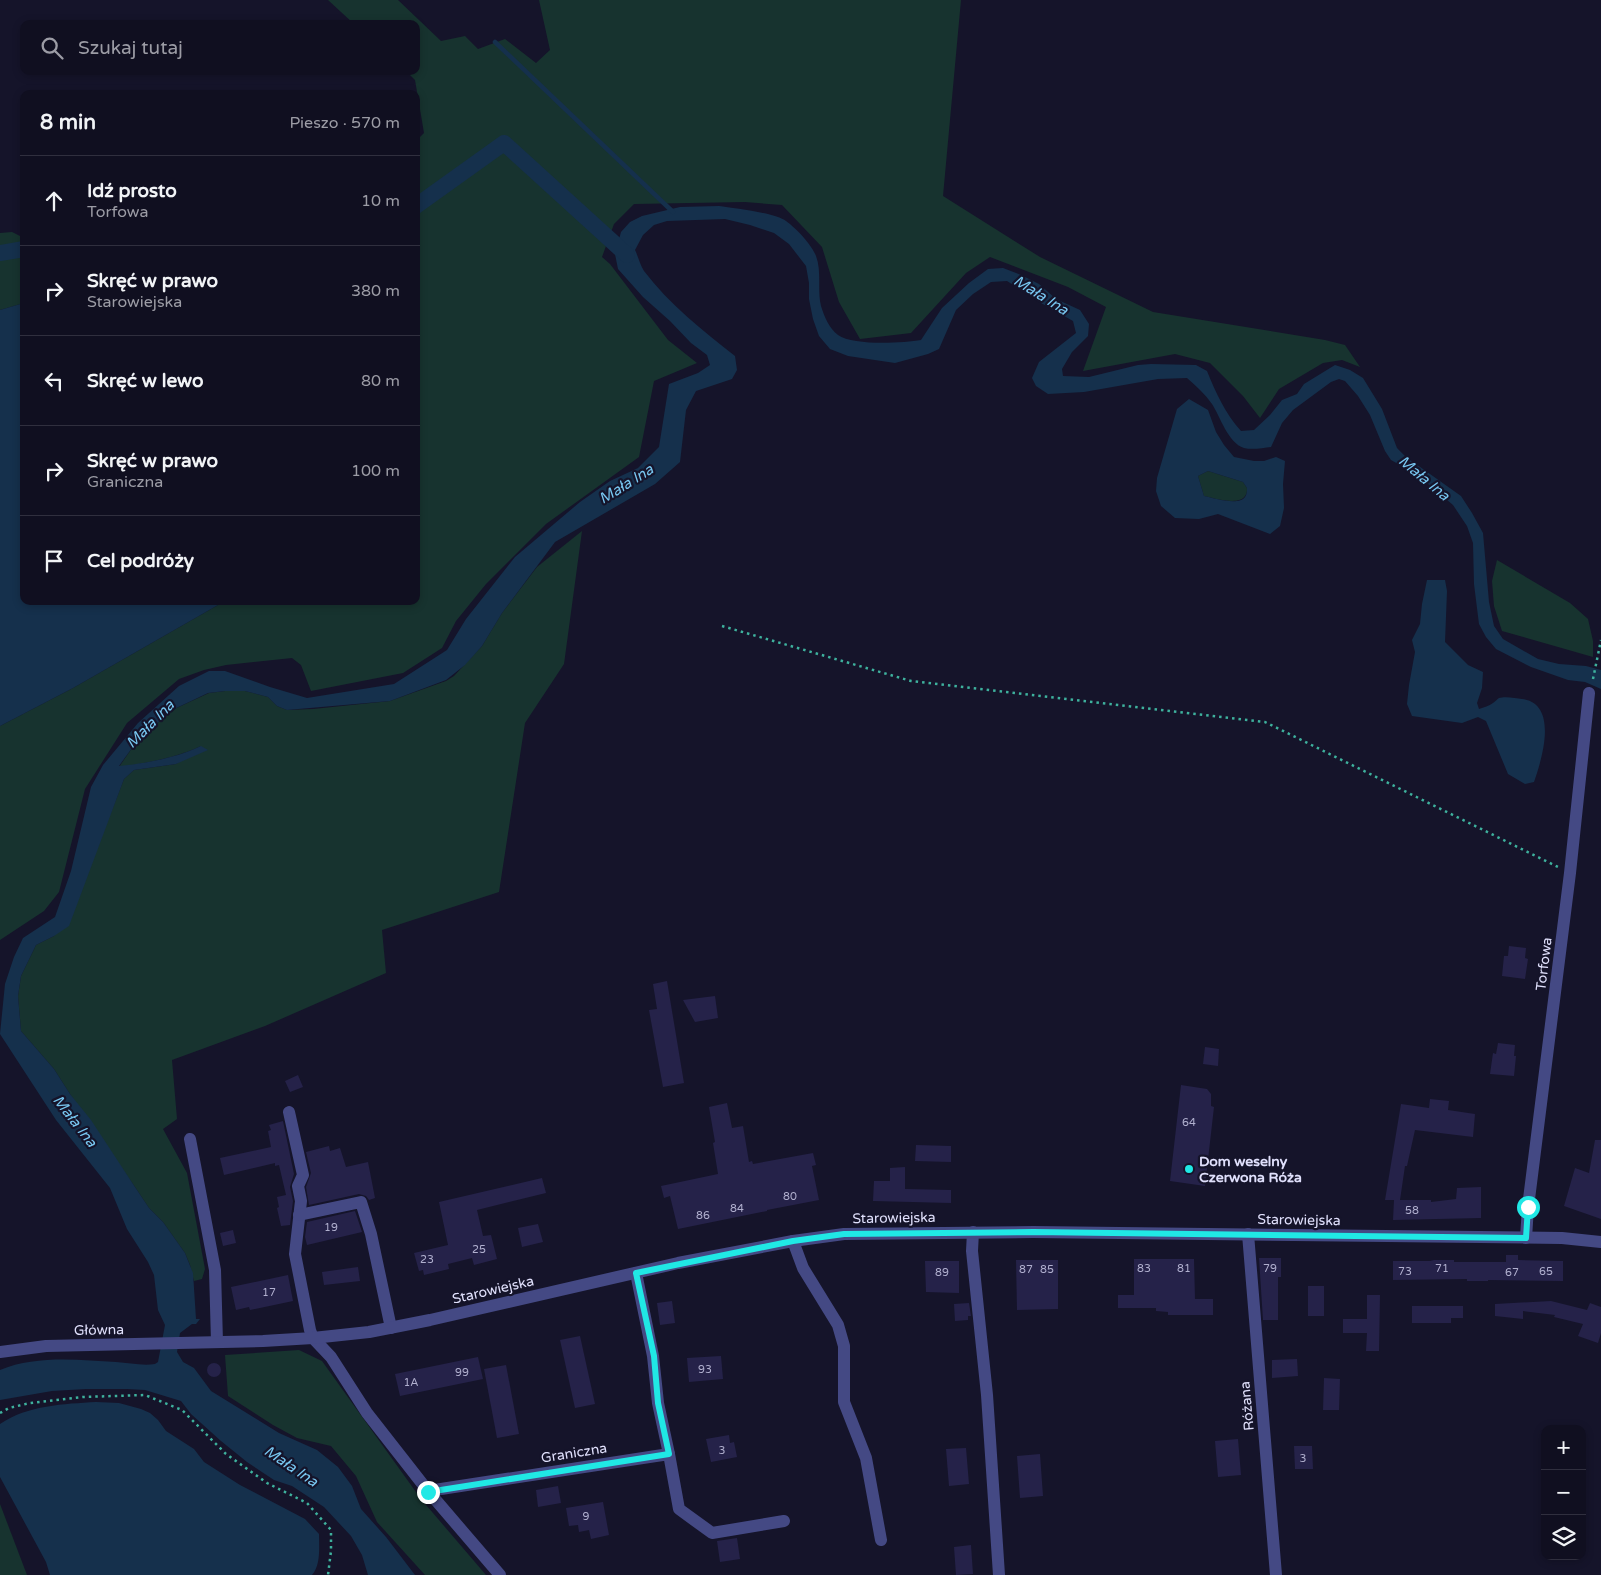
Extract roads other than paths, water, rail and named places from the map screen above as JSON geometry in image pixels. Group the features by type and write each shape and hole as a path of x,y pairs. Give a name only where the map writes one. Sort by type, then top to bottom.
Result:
{"street":[{"name":"Torfowa","path":"1526,1238 1528,1207 1570,873 1590,693"},
{"path":"289,1112 304,1175 298,1186 301,1201 295,1254 313,1338 331,1357 367,1413 428,1492 500,1575"},
{"path":"190,1140 215,1270 217,1342"},
{"path":"299,1216 361,1202 371,1234 392,1328"},
{"name":"Starowiejska","path":"198,1342 313,1338 369,1332 636,1273 793,1241 844,1234 973,1232 1248,1234 1562,1238 1601,1242"},
{"path":"973,1232 972,1251 987,1395 999,1575"},
{"name":"Różana","path":"1248,1234 1276,1575"},
{"path":"793,1241 804,1268 838,1325 844,1346 844,1402 866,1458 882,1540"},
{"path":"636,1273 654,1356 658,1403 678,1509 712,1533 784,1521"},
{"name":"Główna","path":"0,1352 46,1346 198,1342"},
{"name":"Graniczna","path":"428,1492 669,1454"}],"water":[{"name":"Mała Ina","path":"719,206 754,211 781,218 799,232 811,247 818,262 820,300 825,318 838,335 855,341 878,343 921,340 942,308 969,283 988,269 1003,268 1039,284 1056,299 1080,310 1089,324 1088,336 1072,352 1062,369 1063,376 1089,377 1138,365 1196,365 1207,371 1221,402 1241,431 1254,430 1282,400 1297,394 1304,384 1335,365 1350,370 1363,378 1382,409 1397,448 1406,457 1461,496 1472,513 1483,533 1489,602 1494,626 1503,639 1538,659 1601,670 1601,689 1585,682 1568,680 1531,667 1496,649 1486,637 1479,624 1474,584 1473,543 1467,526 1453,505 1427,483 1425,479 1391,460 1385,451 1370,415 1358,396 1345,381 1339,379 1331,382 1293,410 1282,423 1271,447 1244,448 1233,441 1212,404 1187,378 1158,379 1084,392 1048,394 1036,386 1032,378 1039,362 1076,333 1073,321 1007,281 991,282 973,294 956,310 939,349 895,363 848,356 830,349 819,336 809,299 806,266 789,244 774,233 725,219 667,221 654,225 643,235 635,250 643,269 675,306 735,356 737,370 732,379 696,391 686,410 680,462 655,484 555,542 502,613 482,646 465,665 446,680 390,701 287,710 277,706 268,697 245,691 225,691 208,693 170,711 132,748 119,766 161,759 201,746 208,750 176,764 134,770 124,779 69,926 36,945 21,976 18,996 21,1031 54,1069 70,1094 91,1120 149,1208 163,1222 185,1253 193,1273 196,1319 200,1319 196,1324 192,1324 180,1333 177,1352 183,1362 194,1368 211,1391 279,1433 317,1450 338,1467 352,1486 361,1509 386,1537 415,1575 368,1575 362,1555 351,1536 324,1507 292,1486 274,1480 247,1462 191,1414 181,1401 145,1390 127,1389 52,1391 0,1400 0,1370 14,1365 43,1360 87,1360 141,1365 155,1364 158,1362 165,1325 158,1310 154,1275 127,1229 110,1188 56,1120 0,1034 5,984 23,938 55,917 71,871 91,787 103,765 138,723 179,686 209,671 225,671 307,698 394,684 447,650 466,619 515,557 580,502 610,481 638,468 659,447 669,384 698,373 710,365 707,355 691,343 643,297 618,269 615,254 621,232 630,222 642,216 680,207"},
{"path":"20,304 20,605 218,605 73,688 0,726 0,310"},
{"path":"1189,399 1208,410 1216,432 1234,457 1264,461 1276,457 1285,461 1283,484 1284,508 1280,526 1270,534 1218,514 1199,519 1175,518 1161,506 1156,491 1157,478 1177,409","holes":["1208,471 1243,482 1247,488 1245,497 1242,500 1226,501 1204,496 1198,476"]},
{"path":"1427,580 1445,580 1447,591 1445,642 1468,665 1483,672 1482,688 1477,703 1479,709 1499,698 1507,697 1533,703 1541,711 1545,734 1541,760 1534,782 1525,784 1508,774 1486,721 1478,717 1462,723 1412,716 1407,704 1415,652 1412,640 1420,624"},
{"path":"96,1402 119,1403 150,1413 166,1431 194,1449 204,1462 240,1485 305,1519 319,1534 318,1561 312,1575 50,1575 46,1562 0,1477 0,1424 34,1409"}],"waterway":[{"path":"495,42 673,212"},
{"path":"420,203 504,143 627,255"},
{"path":"0,253 20,250"}],"place":[{"name":"Dom weselny Czerwona Róża","path":"1189,1169"}]}
